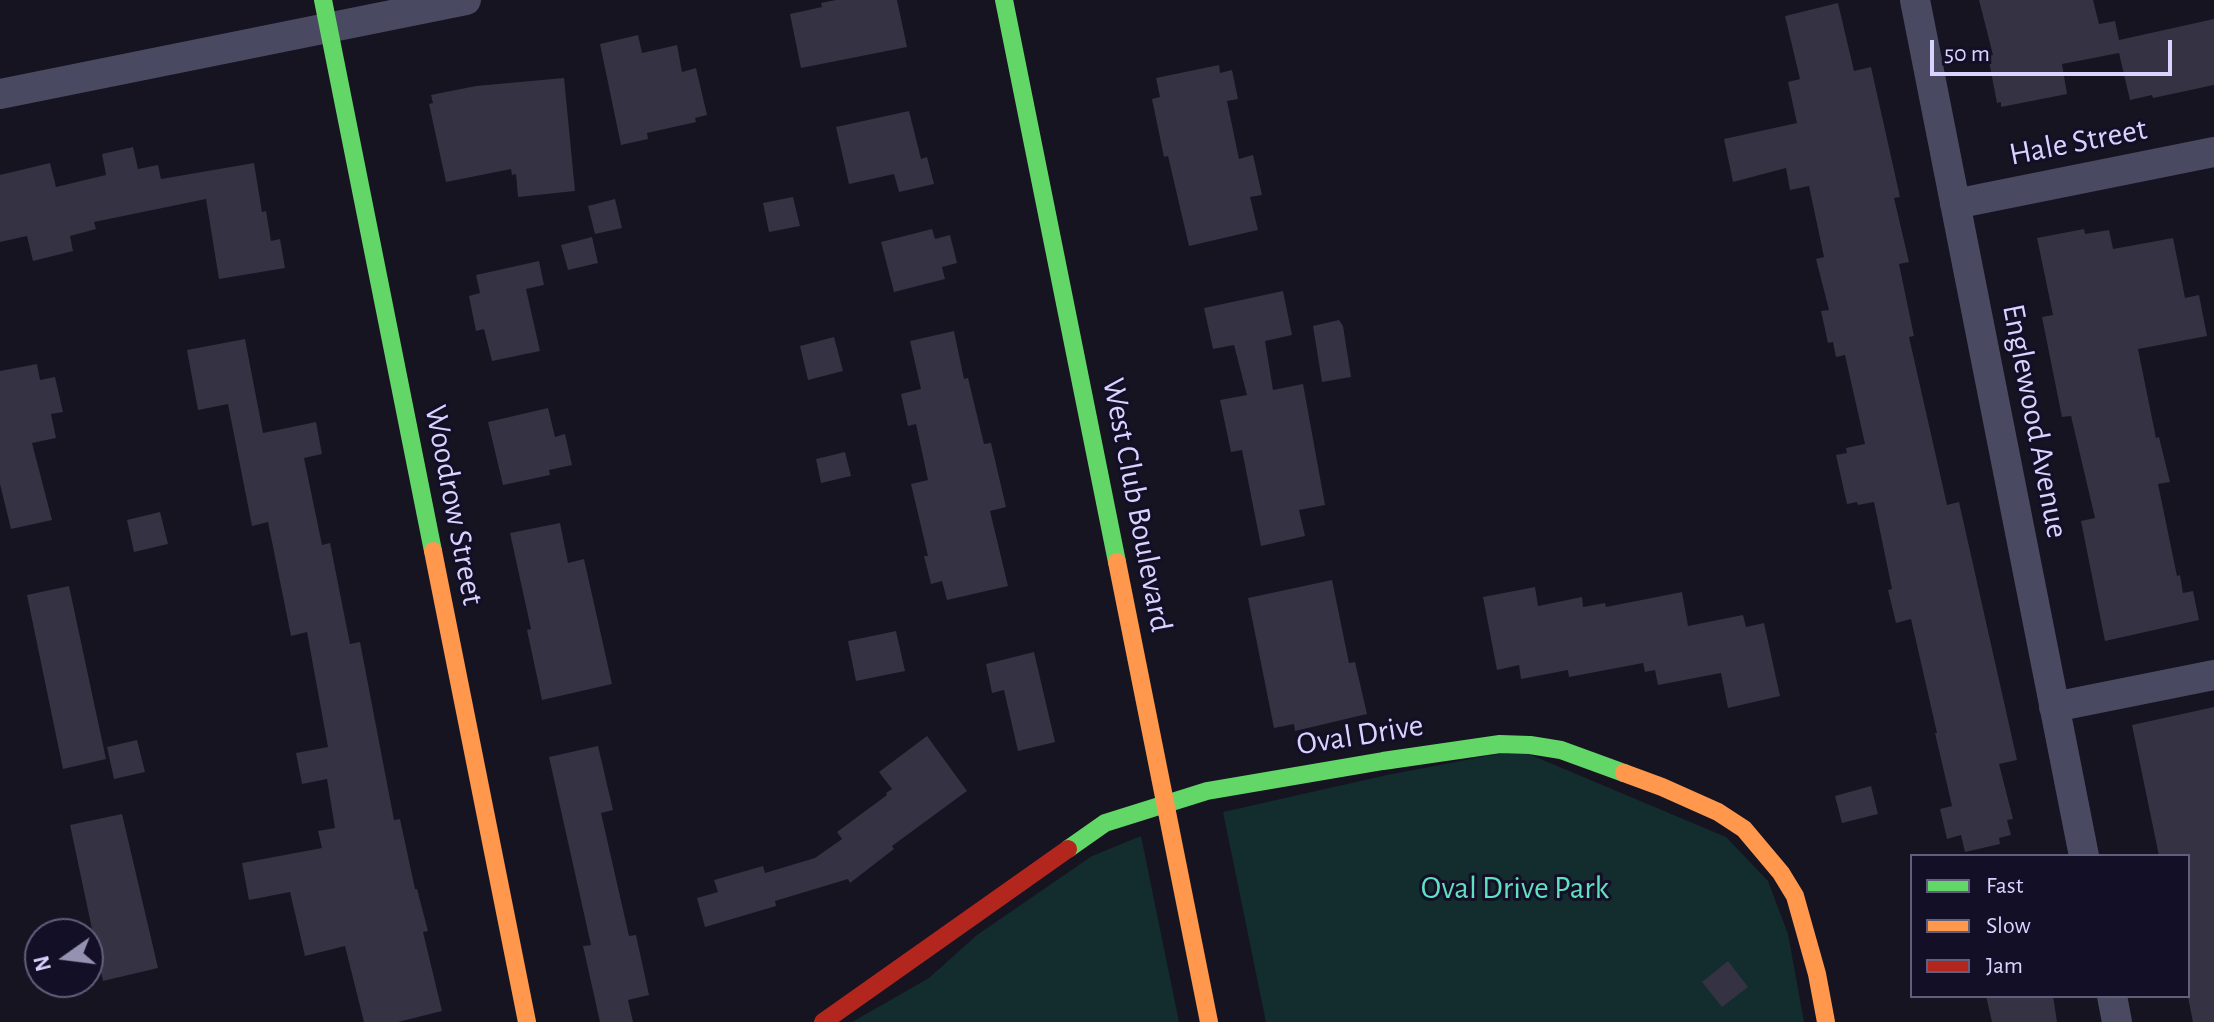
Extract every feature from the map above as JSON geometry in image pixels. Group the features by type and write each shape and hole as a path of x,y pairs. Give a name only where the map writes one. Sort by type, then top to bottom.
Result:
{"street":[{"path":"0,94 325,14 466,0"},
{"name":"West Club Boulevard","path":"1004,0 1209,1022"},
{"name":"Englewood Avenue","path":"1915,0 2084,854"},
{"name":"Woodrow Street","path":"325,14 527,1022"},
{"name":"Hale Street","path":"1955,204 2214,152"},
{"path":"2054,707 2214,675"},
{"name":"Oval Drive","path":"823,1022 1105,823 1222,788 1500,744 1561,750 1662,787 1718,812 1744,829 1773,862 1795,896 1817,974 1826,1022"},
{"path":"2112,998 2117,1022"}],"green space":[{"name":"Oval Drive Park","path":"1519,750 1726,837 1768,881 1788,934 1804,1022 1266,1022 1223,812 1387,775"},
{"path":"1141,836 1179,1022 852,1022 929,978 977,935 1092,856"}],"building":[{"path":"836,0 897,0 907,47 801,68 790,14 822,7 821,3"},
{"path":"1979,0 2093,0 2099,24 2115,21 2119,40 2214,19 2214,85 2130,100 2119,53 2062,64 2067,94 2001,107 2001,102 1997,103 1988,56 1993,55"},
{"path":"1838,3 1854,71 1871,67 1900,197 1894,198 1909,262 1899,264 1914,336 1909,337 1947,505 1959,502 2017,760 1999,764 2013,819 2007,820 2011,835 1999,838 2000,844 1965,852 1961,835 1947,839 1940,809 1952,806 1937,733 1911,619 1896,623 1874,502 1847,504 1836,455 1847,453 1846,448 1865,444 1845,355 1836,357 1833,342 1828,343 1821,311 1829,310 1816,259 1824,257 1809,186 1790,190 1786,168 1733,182 1724,139 1797,123 1788,82 1800,79 1785,16"},
{"path":"638,35 642,53 677,45 682,72 696,68 707,115 695,118 696,122 647,133 648,139 621,145 600,44"},
{"path":"1219,65 1220,73 1232,70 1238,99 1227,101 1239,159 1253,155 1262,195 1250,197 1258,230 1189,246 1168,156 1164,157 1152,99 1160,97 1156,78"},
{"path":"564,78 575,191 518,197 516,174 512,175 511,169 446,182 429,104 433,103 431,95 476,86"},
{"path":"909,111 921,159 927,157 934,184 899,192 894,174 849,184 836,127"},
{"path":"133,147 138,169 158,165 161,179 254,163 262,212 266,211 271,241 280,239 285,268 219,279 206,199 94,222 96,229 70,236 73,251 33,261 27,236 0,242 0,175 50,163 56,187 106,175 102,154"},
{"path":"793,197 800,226 769,232 763,203"},
{"path":"615,199 622,228 595,234 588,206"},
{"path":"932,229 935,239 950,235 957,263 942,267 945,279 894,292 881,242"},
{"path":"2084,229 2085,234 2109,230 2113,249 2173,238 2185,298 2199,295 2207,336 2138,349 2156,438 2159,437 2170,482 2158,484 2177,576 2180,575 2183,593 2193,591 2199,620 2105,641 2081,521 2095,518 2071,416 2062,417 2042,317 2053,315 2037,238"},
{"path":"592,237 598,263 568,270 561,245"},
{"path":"539,261 544,285 526,289 540,351 492,361 484,329 476,331 469,296 480,293 476,275"},
{"path":"1283,291 1292,335 1265,341 1273,390 1303,384 1325,505 1299,510 1305,536 1261,546 1242,450 1231,452 1220,400 1247,395 1234,345 1213,349 1204,308"},
{"path":"1339,320 1343,326 1351,377 1322,382 1313,326"},
{"path":"954,331 964,379 968,378 984,444 991,443 1006,507 990,511 1008,586 947,600 942,581 931,584 924,556 928,556 911,484 928,480 916,424 908,426 901,394 921,389 910,341"},
{"path":"834,337 843,371 808,380 800,346"},
{"path":"245,339 263,433 316,422 322,454 304,458 322,545 330,543 350,644 360,642 394,820 400,819 415,889 428,931 423,932 442,1011 398,1022 364,1022 345,946 305,956 290,892 249,900 242,863 322,848 318,831 335,828 327,779 302,784 296,753 328,747 307,632 291,636 268,522 252,526 228,404 198,410 187,350"},
{"path":"37,364 40,380 55,377 63,412 51,414 56,438 32,443 52,520 11,529 0,484 0,371"},
{"path":"548,408 555,437 565,434 572,465 549,470 550,475 503,485 488,422"},
{"path":"845,452 851,476 821,483 816,459"},
{"path":"160,512 168,544 134,552 127,520"},
{"path":"560,523 568,563 584,559 612,684 542,700 527,630 531,629 510,533"},
{"path":"1332,580 1349,663 1355,662 1367,714 1295,731 1294,724 1274,728 1248,598"},
{"path":"69,586 106,759 63,769 27,595"},
{"path":"1535,587 1538,606 1582,597 1583,607 1605,603 1606,607 1682,592 1688,626 1743,615 1746,627 1764,623 1780,696 1728,708 1721,673 1658,685 1655,670 1645,672 1643,663 1569,677 1568,670 1521,679 1519,665 1497,670 1483,597"},
{"path":"896,631 905,671 856,681 848,641"},
{"path":"1034,652 1055,742 1018,751 1004,690 992,693 986,664"},
{"path":"2214,707 2214,1022 2193,1022 2188,998 2190,854 2159,854 2132,725"},
{"path":"927,736 967,791 892,846 894,849 850,883 848,879 775,901 776,906 705,927 697,898 718,892 714,880 763,866 765,873 815,858 842,839 837,832 892,789 879,772"},
{"path":"137,740 145,772 114,779 107,747"},
{"path":"598,746 613,810 601,813 629,936 636,935 649,995 628,1000 633,1022 600,1022 583,946 591,945 549,757"},
{"path":"1871,786 1878,814 1842,823 1835,796"},
{"path":"122,814 158,968 104,981 104,918 90,918 70,825"},
{"path":"1728,961 1748,987 1722,1007 1702,982"},
{"path":"1986,998 2053,998 2057,1022 1992,1022"}],"traffic: fast":[{"path":"323,0 433,551"},
{"path":"1004,0 1117,562"},
{"path":"1068,849 1105,823 1207,791 1500,744 1561,750 1624,773"}],"traffic: slow":[{"path":"433,551 527,1022"},
{"path":"1117,562 1209,1022"},
{"path":"1624,773 1718,812 1744,829 1781,873 1795,896 1817,974 1826,1022"}],"traffic: jam":[{"path":"823,1022 1068,849"}]}
